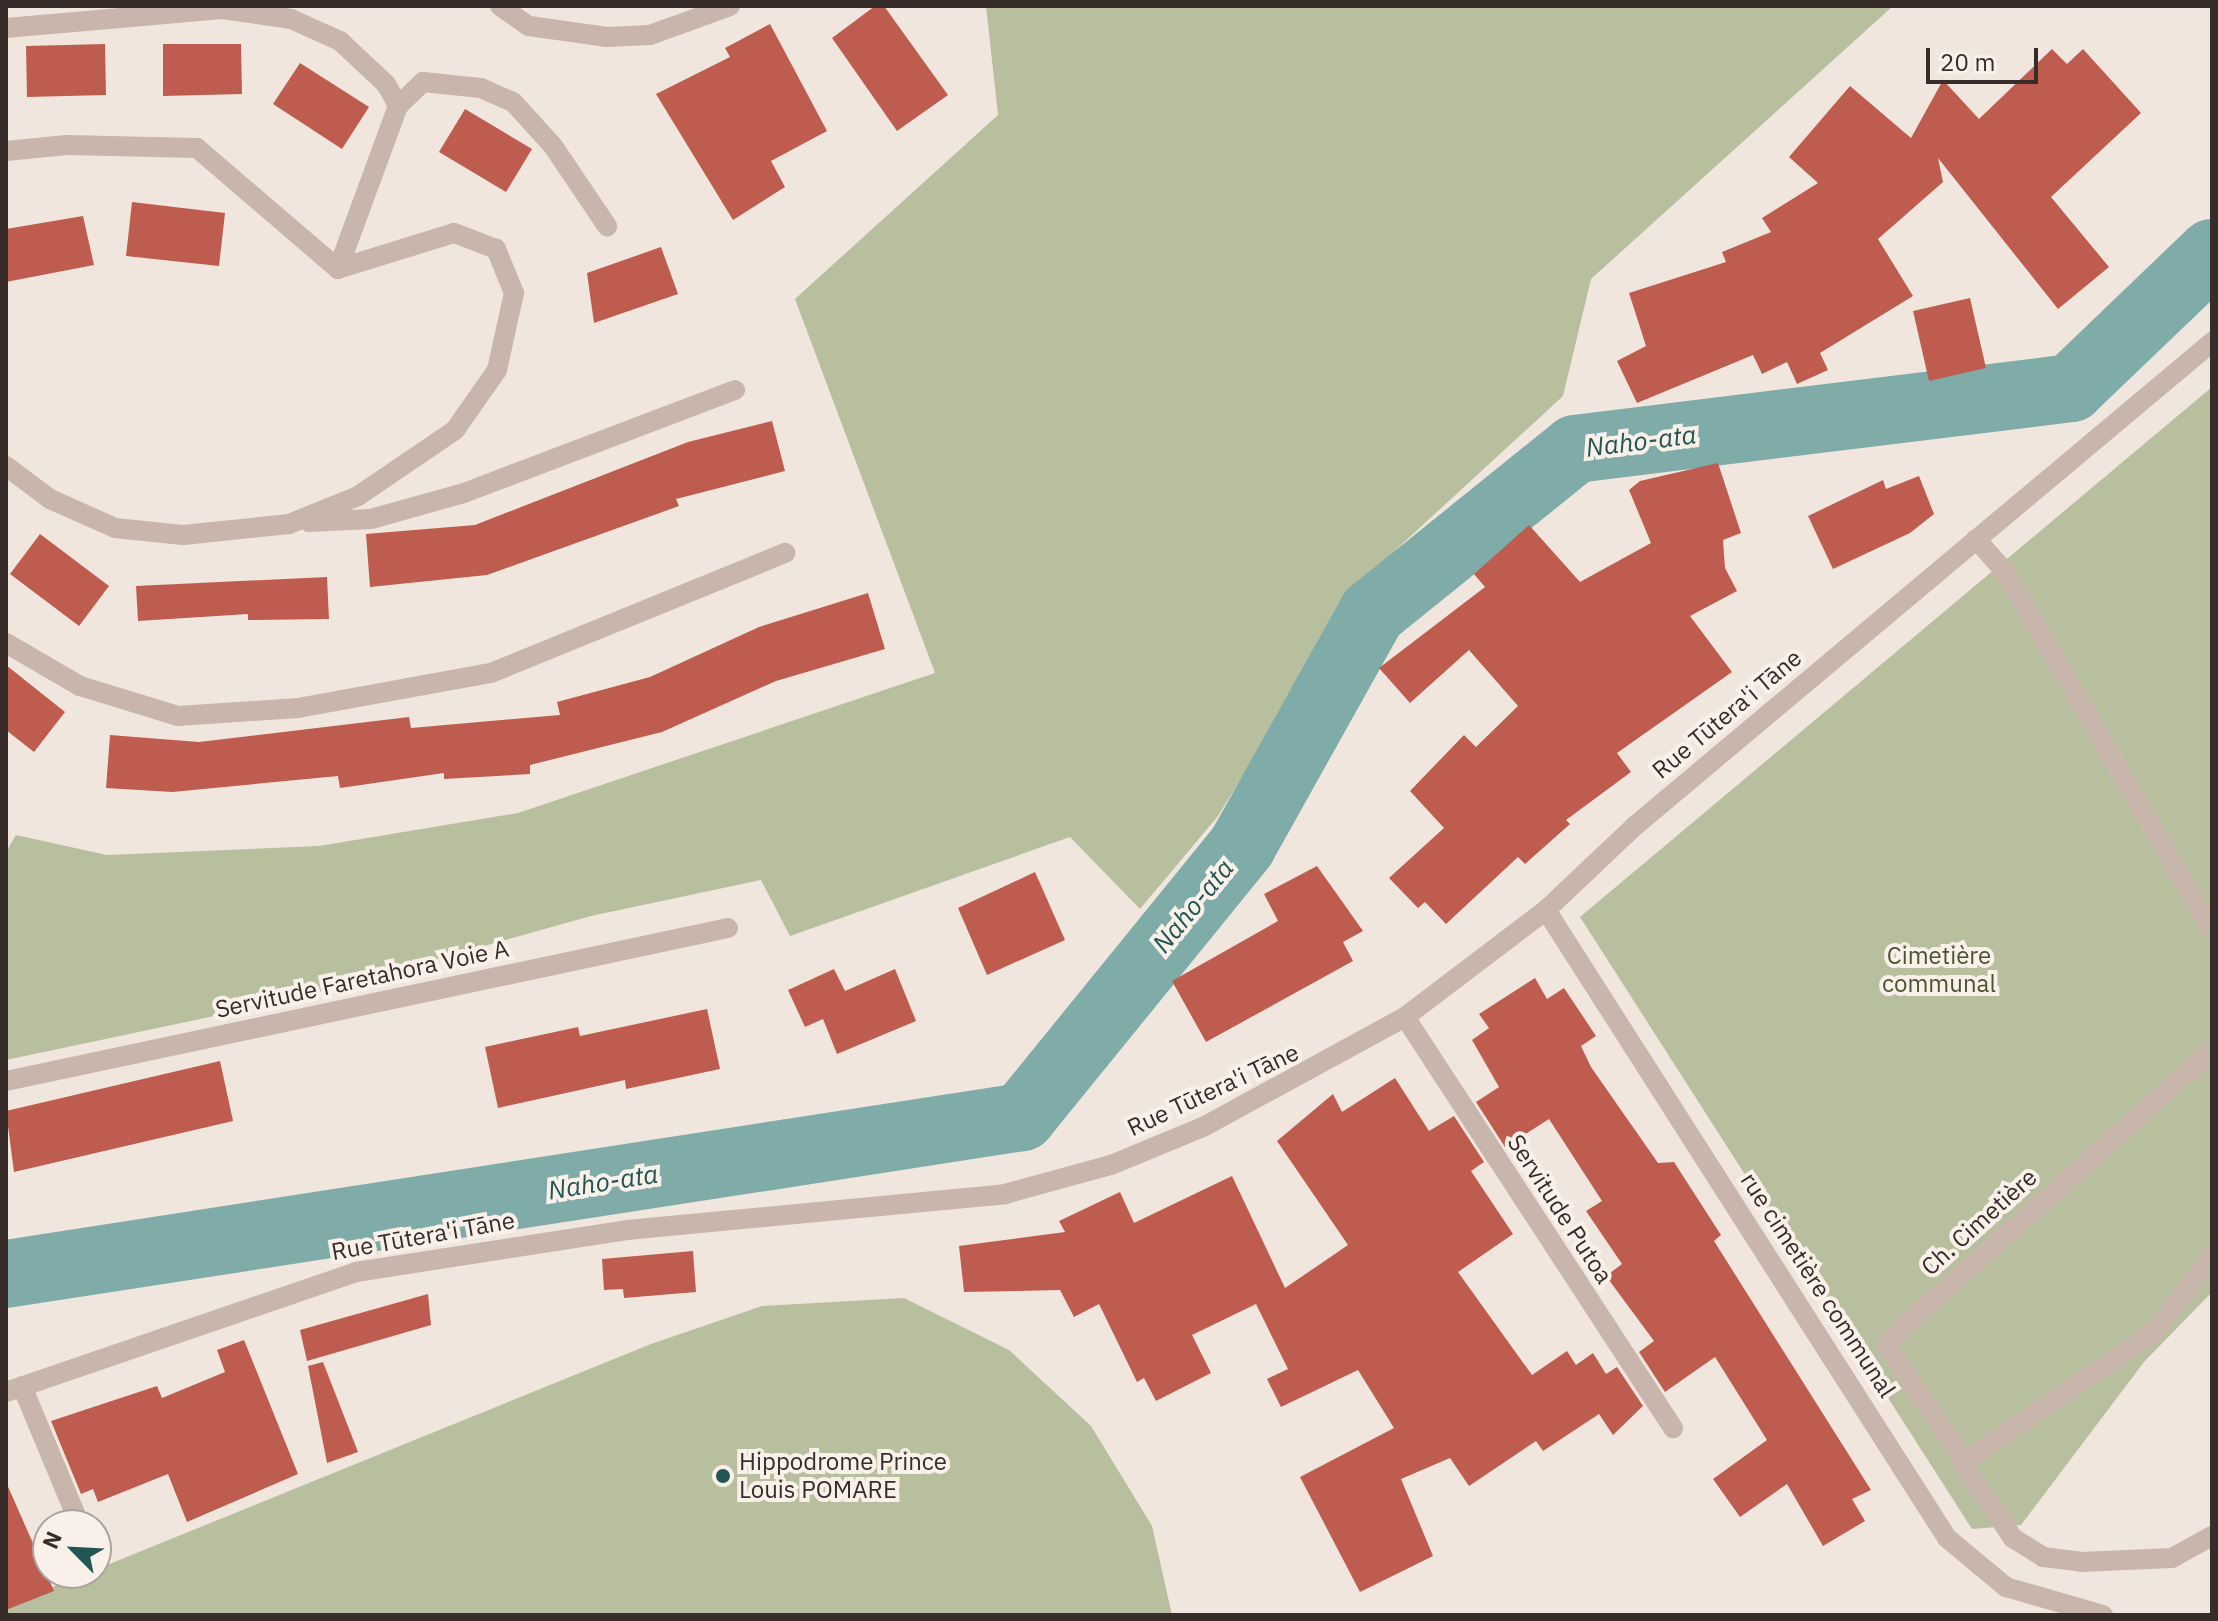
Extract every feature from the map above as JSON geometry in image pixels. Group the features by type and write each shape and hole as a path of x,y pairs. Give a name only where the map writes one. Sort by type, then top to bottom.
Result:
{"street":[{"path":"500,6 529,26 607,37 650,35 730,6"},
{"path":"6,28 222,9 291,19 340,41 386,84 398,106"},
{"path":"338,269 398,106 423,82 481,88 513,102 553,146 607,226"},
{"path":"6,151 67,145 197,148 338,269"},
{"path":"289,524 358,496 455,430 497,370 514,293 496,249 454,233 338,269"},
{"name":"Rue Tūtera'i Tāne","path":"14,1389 356,1272 627,1230 1005,1194 1111,1165 1181,1137 1332,1062 1405,1017 1546,910 1636,825 2212,342"},
{"path":"6,466 50,499 115,528 183,535 371,519 464,493 735,390"},
{"path":"1976,539 2006,573 2212,931"},
{"path":"6,643 80,686 178,716 298,708 491,673 785,553"},
{"name":"rue cimetière communal","path":"1546,910 1947,1538 2006,1587 2103,1615"},
{"name":"Servitude Faretahora Voie A","path":"6,1081 728,928"},
{"name":"Servitude Putoa","path":"1405,1017 1673,1428"},
{"name":"Ch. Cimetière","path":"2212,1050 1889,1340 1887,1346 1963,1458 1983,1500 2013,1538 2043,1557 2081,1562 2172,1558 2212,1536"},
{"path":"1963,1458 2154,1332 2212,1255"},
{"path":"14,1389 72,1509"}],"green space":[{"path":"986,6 1893,6 1591,279 1563,396 1363,580 1218,816 1140,909 1070,837 790,936 761,880 591,916 295,999 6,1060 6,852 16,835 107,855 319,846 518,813 935,673 795,299 998,115"},
{"name":"Cimetière communal","path":"2212,387 2212,1292 2144,1362 2021,1525 1972,1529 1580,917"},
{"name":"Hippodrome Prince Louis POMARE","path":"904,1298 1009,1350 1091,1426 1152,1526 1172,1615 6,1615 6,1606 48,1589 112,1589 112,1563 651,1344 762,1306"}],"building":[{"path":"875,6 884,6 948,95 897,131 832,38"},
{"path":"770,24 827,131 771,161 785,187 733,220 656,94 730,57 725,48"},
{"path":"105,44 106,95 27,97 26,46"},
{"path":"163,44 241,44 242,94 163,96"},
{"path":"2052,49 2067,64 2083,49 2141,113 2051,197 2109,267 2058,309 1938,158 1943,182 1878,239 1913,296 1820,353 1828,370 1797,384 1787,362 1762,374 1753,355 1637,403 1617,361 1646,346 1629,293 1726,262 1722,252 1771,232 1762,218 1818,183 1789,157 1850,86 1911,138 1943,80 1979,119"},
{"path":"300,63 369,107 342,149 273,104"},
{"path":"465,109 532,149 506,192 439,152"},
{"path":"132,202 225,213 219,266 126,256"},
{"path":"83,216 94,265 6,282 6,229"},
{"path":"661,247 678,294 594,323 587,273"},
{"path":"1970,298 1986,368 1929,381 1913,311"},
{"path":"772,421 785,471 676,499 679,506 487,575 370,587 366,534 475,525 688,442"},
{"path":"1718,463 1741,533 1723,540 1725,568 1737,591 1690,616 1732,672 1617,753 1631,772 1566,820 1570,824 1525,864 1518,857 1446,924 1425,902 1418,908 1389,878 1444,828 1410,791 1464,735 1476,747 1518,706 1469,650 1410,703 1379,668 1485,587 1474,574 1529,525 1580,582 1651,543 1629,490 1640,481"},
{"path":"1919,476 1934,514 1910,533 1833,569 1808,516 1883,480 1886,489"},
{"path":"40,534 109,586 79,626 10,574"},
{"path":"327,577 329,619 248,620 248,614 138,621 136,586"},
{"path":"868,593 885,649 776,681 662,732 530,765 530,774 444,779 444,773 340,788 338,776 172,792 106,788 110,735 199,742 409,717 411,728 560,715 557,702 650,677 759,627"},
{"path":"6,665 65,712 34,752 6,730"},
{"path":"1317,866 1363,931 1343,942 1353,961 1206,1042 1172,981 1278,921 1264,894"},
{"path":"1035,872 1065,940 987,975 958,908"},
{"path":"834,969 845,991 895,969 916,1021 837,1054 823,1019 805,1027 788,990"},
{"path":"1535,978 1547,999 1564,988 1596,1036 1581,1046 1591,1067 1658,1163 1674,1162 1721,1235 1714,1241 1871,1490 1852,1499 1865,1521 1823,1546 1787,1484 1740,1517 1713,1479 1767,1440 1715,1357 1665,1392 1639,1352 1654,1341 1606,1276 1622,1264 1586,1211 1602,1201 1549,1119 1505,1147 1476,1102 1499,1087 1472,1040 1489,1028 1479,1014"},
{"path":"707,1009 720,1069 626,1089 625,1080 498,1108 485,1047 578,1027 580,1036"},
{"path":"220,1061 233,1121 14,1172 6,1111"},
{"path":"1395,1078 1429,1131 1454,1116 1484,1162 1471,1171 1513,1234 1458,1272 1532,1375 1567,1351 1576,1365 1593,1353 1606,1374 1617,1367 1643,1406 1613,1435 1599,1414 1543,1451 1536,1441 1469,1486 1450,1458 1401,1479 1433,1556 1360,1592 1300,1477 1394,1428 1358,1370 1281,1407 1267,1379 1288,1369 1256,1304 1192,1335 1211,1373 1156,1401 1144,1378 1137,1382 1099,1304 1074,1317 1060,1290 964,1292 959,1246 1065,1232 1059,1221 1120,1192 1134,1223 1232,1176 1285,1288 1348,1245 1277,1141 1333,1094 1342,1112"},
{"path":"693,1251 696,1292 624,1298 623,1289 604,1290 602,1259"},
{"path":"428,1294 431,1325 307,1361 300,1330"},
{"path":"244,1340 298,1474 187,1522 168,1474 98,1502 93,1489 81,1494 51,1421 157,1386 162,1398 225,1372 217,1350"},
{"path":"323,1362 358,1452 327,1463 308,1366"},
{"path":"6,1482 32,1541 32,1589 54,1591 6,1610"}],"waterway":[{"name":"Naho-ata","path":"6,1274 1022,1117 1242,846 1372,613 1575,449 2071,388 2212,253"}],"place":[{"name":"Hippodrome Prince Louis POMARE","path":"723,1476"}]}
